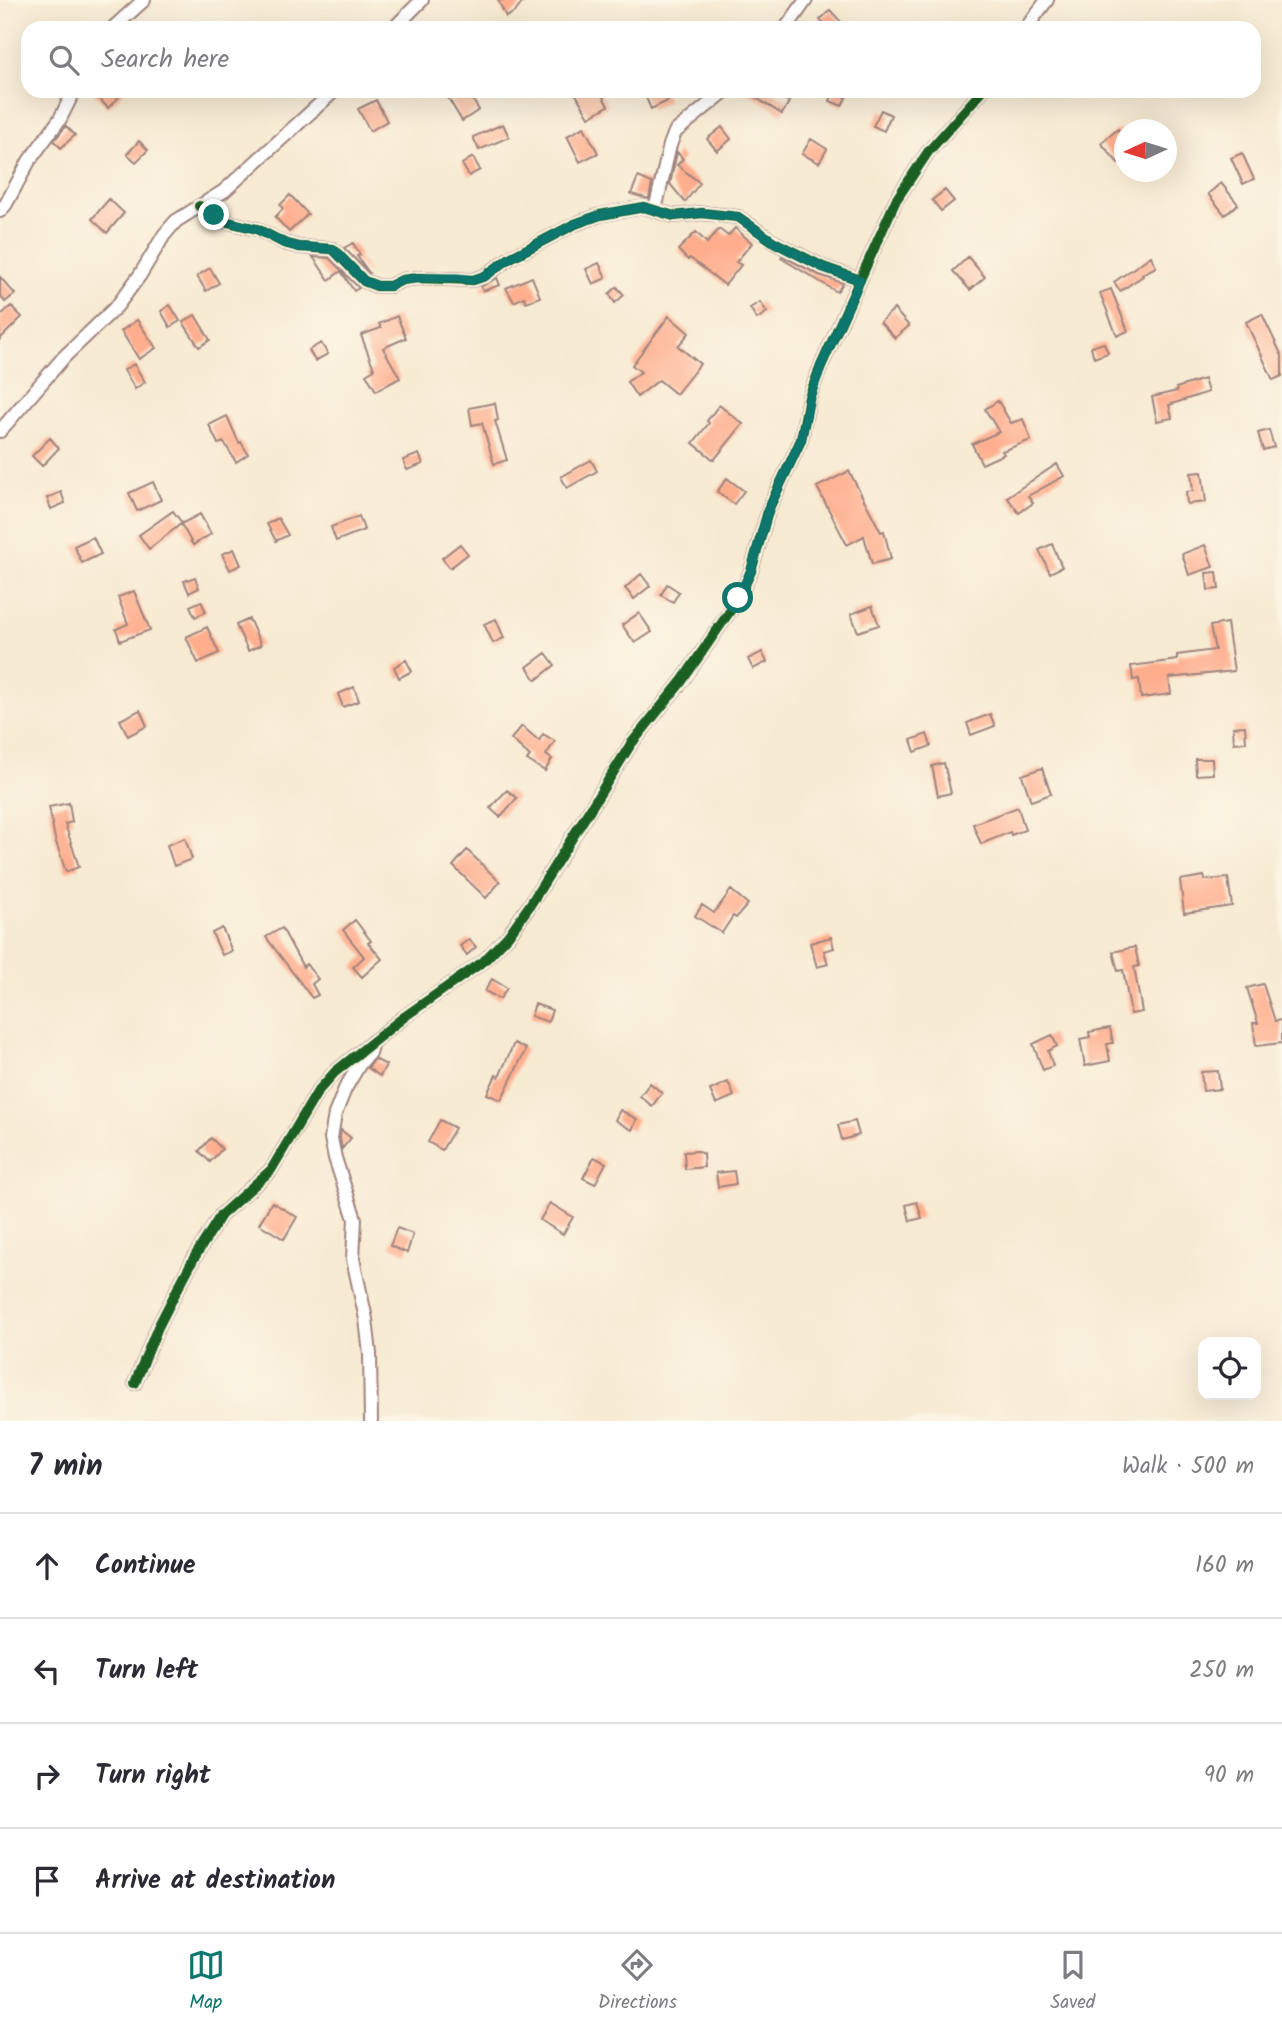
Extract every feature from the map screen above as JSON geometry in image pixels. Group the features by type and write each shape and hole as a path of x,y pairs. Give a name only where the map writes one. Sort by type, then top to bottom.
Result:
{"street":[{"path":"121,21 144,0"},
{"path":"401,21 422,0"},
{"path":"791,21 806,0"},
{"path":"1032,21 1047,0"},
{"path":"0,211 29,161 60,119 70,98"},
{"path":"0,431 64,357 117,306 176,221 224,191 326,98"},
{"path":"655,210 675,132 716,98"},
{"path":"135,1383 158,1326 209,1232 229,1207 271,1170 318,1091 335,1072 372,1041 484,961 508,936 631,744 682,681 738,598 751,571 769,508 801,440 817,376 897,200 928,152 976,98"},
{"path":"199,206 229,222 257,229 284,243 299,247 333,249 364,281 377,286 390,286 402,280 418,278 473,280 485,276 510,258 575,224 600,215 644,207 674,216 702,213 738,217 774,242 822,267 860,280"},
{"path":"371,1421 369,1342 354,1259 355,1219 331,1138 335,1114 352,1077 369,1053 372,1041"}],"building":[{"path":"498,0 524,0 516,11 506,17"},
{"path":"830,10 840,21 821,21"},
{"path":"99,98 118,98 108,108"},
{"path":"448,98 471,98 479,110 462,121"},
{"path":"578,98 604,98 608,106 589,117"},
{"path":"646,98 666,98 668,101 651,109"},
{"path":"756,98 782,98 789,102 782,114"},
{"path":"831,98 846,98 842,106 830,101"},
{"path":"376,100 387,121 370,131 358,109"},
{"path":"881,110 891,115 884,131 873,126"},
{"path":"503,124 509,137 479,150 473,137"},
{"path":"66,126 75,135 61,148 54,141"},
{"path":"584,127 598,153 580,162 567,136"},
{"path":"722,127 731,139 717,151 707,139"},
{"path":"1114,132 1114,158 1101,143"},
{"path":"811,139 827,149 819,163 802,154"},
{"path":"139,141 148,150 136,162 127,154"},
{"path":"677,152 683,159 677,165 700,183 685,202 670,184"},
{"path":"1242,153 1254,179 1243,184 1231,158"},
{"path":"473,157 480,170 469,176 462,164"},
{"path":"638,177 652,183 649,199 631,194"},
{"path":"1221,183 1238,204 1225,215 1208,194"},
{"path":"945,190 954,201 941,211 932,200"},
{"path":"290,195 308,214 289,232 275,217 283,209 280,205"},
{"path":"109,199 124,213 107,233 92,219"},
{"path":"735,228 752,243 736,262 741,265 725,285 678,250 696,232 707,243 719,229 728,236"},
{"path":"353,243 360,255 357,256 370,274 344,248"},
{"path":"782,256 819,275 843,283 837,292 781,258"},
{"path":"1151,256 1156,267 1120,291 1114,282"},
{"path":"313,257 329,258 359,288 354,291 341,271 329,280"},
{"path":"968,257 985,277 970,290 953,271"},
{"path":"599,263 606,278 593,284 586,269"},
{"path":"210,268 219,283 206,291 197,276"},
{"path":"0,277 15,294 5,302 0,295"},
{"path":"532,277 540,297 526,302 524,297 514,302 506,288"},
{"path":"497,278 500,285 483,291 481,287"},
{"path":"617,287 624,295 615,303 609,294"},
{"path":"1111,289 1128,331 1117,336 1100,293"},
{"path":"760,302 767,312 757,319 750,308"},
{"path":"170,305 180,321 170,327 161,311"},
{"path":"11,306 22,317 0,339 0,316"},
{"path":"894,309 909,326 895,338 880,322"},
{"path":"1262,314 1282,356 1282,376 1273,380 1246,322"},
{"path":"195,315 210,340 199,347 183,322"},
{"path":"397,316 406,338 383,348 400,378 376,391 366,374 374,369 361,335 381,328 379,324"},
{"path":"669,316 689,333 678,346 700,364 676,394 659,380 637,397 627,382 641,372 632,365"},
{"path":"137,320 156,348 139,359 121,331"},
{"path":"321,343 328,354 315,361 309,350"},
{"path":"1104,343 1108,353 1094,358 1091,347"},
{"path":"134,364 145,382 135,389 124,370"},
{"path":"1204,379 1208,392 1169,405 1172,418 1157,421 1152,397 1177,391 1176,388"},
{"path":"998,401 1011,423 1023,419 1031,440 1002,451 1004,454 982,464 972,444 999,432 985,409"},
{"path":"495,403 498,420 495,421 507,460 494,464 482,423 472,425 469,408"},
{"path":"719,405 743,424 714,460 693,443"},
{"path":"227,416 239,443 241,442 248,454 236,462 224,442 218,444 209,425"},
{"path":"1269,430 1274,447 1263,450 1258,433"},
{"path":"50,438 59,448 42,466 32,456"},
{"path":"419,454 423,464 407,470 403,460"},
{"path":"591,460 597,471 567,488 561,477"},
{"path":"1057,464 1064,476 1028,496 1033,503 1019,513 1007,497"},
{"path":"849,471 881,532 884,531 891,559 872,564 864,536 847,545 817,487"},
{"path":"1202,472 1206,502 1187,504 1186,492 1193,491 1191,473"},
{"path":"727,478 744,491 734,504 717,492"},
{"path":"153,482 161,500 137,511 129,493"},
{"path":"61,492 65,503 51,509 47,498"},
{"path":"173,511 182,523 149,549 139,535"},
{"path":"200,514 211,534 193,545 181,524"},
{"path":"359,516 364,530 336,541 331,527"},
{"path":"278,518 288,535 276,541 267,524"},
{"path":"93,537 101,554 82,563 74,546"},
{"path":"460,544 468,554 450,568 442,558"},
{"path":"1052,544 1062,567 1050,573 1039,550"},
{"path":"1205,545 1213,567 1189,575 1182,554"},
{"path":"234,549 241,565 230,570 222,554"},
{"path":"1217,572 1219,589 1208,590 1206,573"},
{"path":"641,574 650,586 634,599 625,588"},
{"path":"195,577 199,588 189,593 184,581"},
{"path":"667,584 679,592 673,602 661,595"},
{"path":"134,591 150,630 120,641 116,629 128,624 118,597"},
{"path":"201,601 206,612 195,617 190,606"},
{"path":"872,606 879,625 858,632 851,614"},
{"path":"639,613 652,632 635,643 622,625"},
{"path":"249,619 261,645 248,651 236,625"},
{"path":"496,619 504,638 493,643 484,624"},
{"path":"1227,623 1234,671 1169,678 1171,694 1141,698 1139,679 1133,680 1131,666 1177,660 1177,655 1215,650 1210,626"},
{"path":"207,627 219,653 198,663 186,637"},
{"path":"762,652 767,662 753,669 748,659"},
{"path":"546,653 555,665 536,680 527,667"},
{"path":"406,660 412,671 399,678 394,667"},
{"path":"354,687 359,701 343,707 338,694"},
{"path":"140,710 147,726 128,736 120,720"},
{"path":"990,714 995,726 971,735 967,723"},
{"path":"522,726 539,741 543,734 555,741 546,755 552,759 545,771 527,760 530,756 511,739"},
{"path":"1245,726 1246,742 1234,743 1233,727"},
{"path":"927,734 931,746 915,752 911,740"},
{"path":"1195,759 1212,759 1213,774 1196,775"},
{"path":"944,763 951,793 938,796 932,766"},
{"path":"1042,768 1051,794 1031,801 1022,775"},
{"path":"507,790 517,798 500,817 490,808"},
{"path":"69,803 72,822 65,824 79,867 66,872 55,839 49,807"},
{"path":"1018,807 1025,830 1011,835 1010,832 981,844 973,824"},
{"path":"185,838 192,859 174,866 167,845"},
{"path":"467,850 500,882 486,898 453,866"},
{"path":"1204,876 1205,880 1228,878 1232,906 1184,913 1180,880"},
{"path":"731,890 748,904 736,918 733,916 722,933 695,916 702,905 714,913"},
{"path":"355,920 371,941 368,943 382,959 362,977 353,967 364,957 343,930"},
{"path":"222,928 232,951 222,955 212,933"},
{"path":"282,928 303,967 306,964 318,979 312,984 318,995 312,998 266,937"},
{"path":"831,937 834,948 824,951 828,964 817,967 810,943"},
{"path":"469,939 476,947 467,955 460,946"},
{"path":"1135,947 1139,966 1134,967 1142,1012 1131,1014 1123,970 1118,971 1113,952"},
{"path":"492,979 507,988 500,999 485,991"},
{"path":"1263,984 1275,1021 1282,1020 1282,1043 1256,1046 1253,1023 1258,1023 1247,988"},
{"path":"535,1004 552,1010 548,1022 531,1016"},
{"path":"1110,1028 1113,1043 1107,1044 1110,1061 1085,1066 1080,1039 1090,1037 1089,1032"},
{"path":"1052,1035 1057,1046 1048,1051 1053,1066 1043,1070 1033,1044"},
{"path":"514,1043 526,1049 501,1100 487,1094 496,1075 499,1077"},
{"path":"375,1059 386,1065 380,1076 368,1068"},
{"path":"1218,1071 1220,1089 1203,1091 1201,1072"},
{"path":"728,1082 734,1096 716,1104 710,1090"},
{"path":"650,1083 662,1093 652,1106 640,1096"},
{"path":"620,1110 637,1119 632,1130 615,1120"},
{"path":"440,1120 455,1128 442,1150 428,1142"},
{"path":"855,1121 859,1135 842,1140 838,1125"},
{"path":"341,1130 351,1138 342,1149 340,1138"},
{"path":"211,1138 222,1149 210,1162 199,1151"},
{"path":"697,1151 703,1154 704,1167 685,1169 684,1152"},
{"path":"594,1157 606,1163 595,1184 583,1178"},
{"path":"734,1171 736,1184 718,1187 716,1173"},
{"path":"272,1202 297,1217 284,1239 259,1224"},
{"path":"917,1202 922,1218 910,1221 906,1205"},
{"path":"550,1203 573,1217 563,1234 540,1220"},
{"path":"397,1228 413,1234 407,1253 390,1246"}],"cycle path":[{"path":"135,1383 158,1327 194,1258 221,1215 271,1170 318,1091 335,1072 404,1017 484,961 508,936 631,744 682,681 739,598 751,571 769,508 801,440 809,397 821,366 896,200 928,152 976,98"},
{"path":"199,206 228,222 257,229 284,243 299,247 333,249 364,281 377,286 390,286 402,280 418,278 473,280 485,276 510,258 575,224 600,215 644,207 674,216 702,213 738,217 774,242 823,267 860,280"}],"route":[{"path":"214,215 257,229 284,243 299,247 333,249 364,281 377,286 390,286 402,280 418,278 473,280 485,276 510,258 575,224 600,215 644,207 674,216 702,213 738,217 774,242 822,267 860,280 821,366 810,397 801,440 769,508 751,571 738,598"}]}
